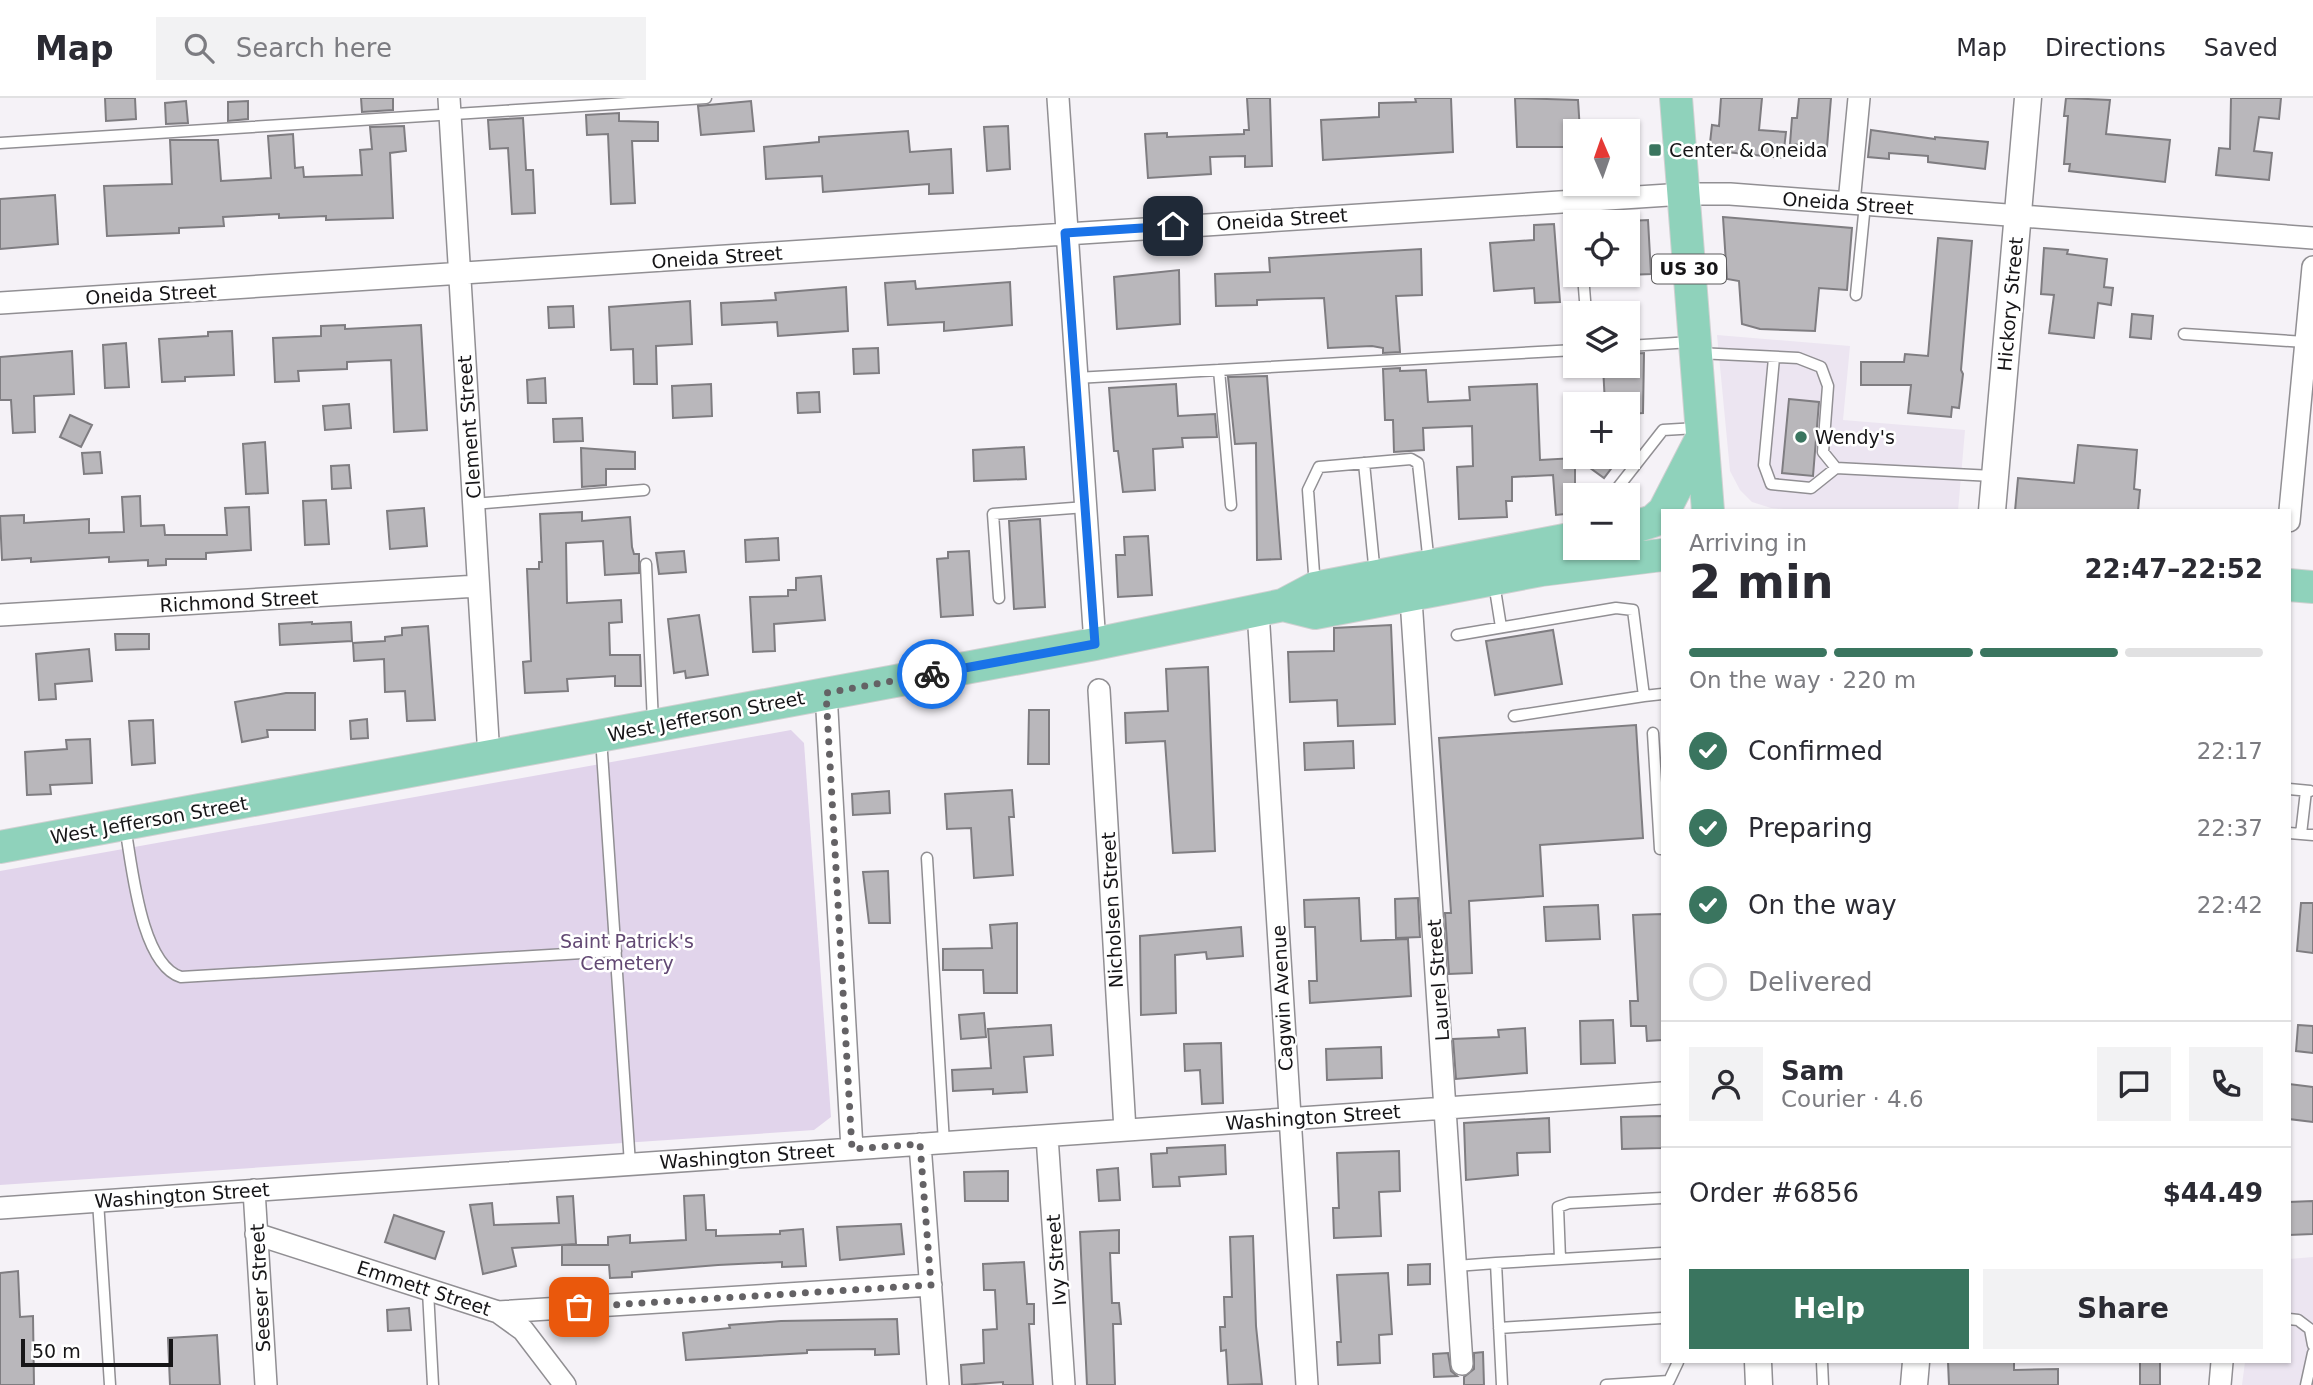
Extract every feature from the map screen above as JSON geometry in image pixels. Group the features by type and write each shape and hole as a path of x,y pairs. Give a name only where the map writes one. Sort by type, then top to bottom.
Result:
{"main road":[{"name":"US 30","path":"1676,98 1707,509"},
{"path":"1701,434 1718,494 1729,509"},
{"path":"1664,509 1701,434"},
{"path":"1640,532 1661,514"},
{"path":"1271,608 1315,588 1375,577 1417,578 1563,541"},
{"name":"West Jefferson Street","path":"1640,548 1661,555"},
{"path":"1640,559 1661,574"},
{"name":"West Jefferson Street","path":"0,847 1095,644 1271,608 1315,613 1417,578 1493,580 1566,560"},
{"path":"2291,585 2313,587"}],"street":[{"path":"1058,98 1065,233 1095,644"},
{"path":"1857,204 1859,98"},
{"name":"Hickory Street","path":"1992,509 2028,98"},
{"name":"Clement Street","path":"449,106 489,757"},
{"name":"Oneida Street","path":"1590,210 1684,194 1730,194 2313,238"},
{"name":"Oneida Street","path":"0,303 459,275 1065,233 1563,213"},
{"path":"2290,509 2306,411 2305,342 2313,280"},
{"name":"Laurel Street","path":"1417,578 1462,1364"},
{"name":"Richmond Street","path":"0,615 478,586"},
{"name":"Cagwin Avenue","path":"1271,608 1289,1119 1307,1385"},
{"name":"Nicholsen Street","path":"1099,690 1125,1130"},
{"path":"826,693 852,1149"},
{"name":"Washington Street","path":"0,1208 1661,1093"},
{"name":"Ivy Street","path":"1047,1136 1064,1385"},
{"path":"920,1144 938,1385"},
{"name":"Seeser Street","path":"254,1190 266,1385"},
{"name":"Emmett Street","path":"256,1234 298,1245 428,1291 498,1312 523,1331 565,1385"},
{"path":"498,1312 931,1285"},
{"path":"1758,1363 1759,1385"},
{"path":"1914,1385 1916,1363"},
{"path":"2220,1385 2222,1363"}],"lane":[{"path":"0,143 449,106 706,98"},
{"path":"1856,295 1857,204"},
{"path":"2184,334 2305,342"},
{"path":"1640,346 1694,348 1774,358 1798,358 1821,367 1828,386 1823,452 1836,468"},
{"path":"1076,378 1563,351"},
{"path":"1774,358 1763,465 1771,484 1811,488 1836,468 1995,476"},
{"path":"1219,370 1231,505"},
{"path":"1621,483 1663,430 1701,434"},
{"path":"1315,588 1308,490 1320,467 1411,459 1418,463 1417,578"},
{"path":"1364,463 1375,577"},
{"path":"474,504 644,490"},
{"path":"999,598 993,514 1086,507"},
{"path":"646,565 653,726"},
{"path":"1493,580 1502,627"},
{"path":"1457,635 1616,608 1633,610 1644,696"},
{"path":"1514,716 1661,694"},
{"path":"1653,733 1661,849"},
{"path":"601,736 630,1164"},
{"path":"2291,789 2309,791 2307,834"},
{"path":"125,824 136,894 151,942 165,967 181,977 615,951"},
{"path":"928,858 944,1143"},
{"path":"1560,1259 1558,1207 1569,1203 1661,1198"},
{"path":"97,1201 110,1385"},
{"path":"1456,1266 1661,1253"},
{"path":"1496,1263 1502,1385"},
{"path":"428,1291 433,1385"},
{"path":"1499,1328 1661,1318"},
{"path":"2291,1319 2298,1320 2310,1329 2313,1345"},
{"path":"2306,1385 2313,1353"},
{"path":"1606,1385 1669,1381 1678,1363"},
{"path":"1822,1363 1823,1385"}],"shaded area":[{"path":"1717,335 1850,346 1843,420 1965,430 1958,509 1771,508 1752,502 1740,490 1730,471"},
{"path":"2313,1257 2313,1385 2242,1385 2245,1363 2291,1363 2291,1259"}],"green space":[{"name":"Saint Patrick's Cemetery","path":"791,730 804,743 831,1117 814,1130 0,1185 0,871"}],"building":[{"path":"105,98 135,98 136,119 106,121"},
{"path":"361,98 393,98 393,110 362,112"},
{"path":"1247,98 1270,98 1272,166 1245,167 1245,156 1210,157 1211,174 1148,178 1145,134 1167,133 1167,137 1244,134 1244,130 1249,130"},
{"path":"1415,98 1451,98 1453,152 1323,160 1321,120 1379,117 1379,103 1416,102"},
{"path":"1515,98 1578,100 1579,119 1563,119 1563,147 1517,147"},
{"path":"1721,98 1762,98 1759,130 1786,132 1783,158 1717,151 1710,143 1712,125 1719,126"},
{"path":"1799,98 1831,98 1827,147 1790,144 1792,118 1797,118"},
{"path":"2066,98 2110,100 2106,134 2170,140 2165,182 2069,171 2070,164 2064,164 2068,116 2064,116"},
{"path":"2231,98 2281,98 2279,119 2259,117 2254,151 2272,153 2269,180 2216,175 2219,148 2230,149"},
{"path":"186,101 188,123 166,124 165,103"},
{"path":"248,101 248,119 228,121 228,102"},
{"path":"751,101 754,131 701,135 698,106"},
{"path":"619,113 619,121 658,122 658,141 632,141 635,203 611,204 608,134 587,135 586,115"},
{"path":"523,118 526,170 533,170 535,213 512,214 508,148 490,149 488,120"},
{"path":"404,126 406,151 390,153 393,218 326,220 326,216 279,218 279,214 223,217 224,226 179,228 179,233 107,236 104,186 172,184 170,140 218,140 221,181 271,178 268,136 293,134 295,168 303,167 304,177 362,175 360,150 372,149 370,127"},
{"path":"1008,126 1010,169 987,171 984,127"},
{"path":"1871,130 1935,139 1988,142 1985,169 1928,162 1928,156 1889,153 1889,159 1868,157"},
{"path":"908,131 910,152 951,149 953,193 929,194 929,184 823,192 822,176 766,179 764,147 819,142 819,137"},
{"path":"55,195 58,244 0,249 0,199"},
{"path":"1723,217 1852,228 1847,290 1819,288 1815,331 1760,329 1742,324 1739,281 1727,279"},
{"path":"1640,220 1648,220 1651,274 1640,274"},
{"path":"1554,224 1560,302 1535,303 1534,288 1494,291 1490,243 1534,240 1534,225"},
{"path":"1938,238 1972,241 1959,408 1952,407 1951,417 1908,413 1911,385 1861,385 1861,362 1904,362 1905,354 1928,356"},
{"path":"2044,248 2068,250 2067,254 2107,259 2104,287 2113,288 2111,305 2098,303 2094,338 2049,333 2054,295 2041,294"},
{"path":"1421,249 1422,295 1396,296 1400,352 1383,353 1383,348 1372,346 1328,348 1324,298 1257,300 1257,305 1216,306 1215,274 1270,272 1269,258"},
{"path":"1179,270 1180,324 1117,329 1114,277"},
{"path":"915,281 916,289 1010,282 1012,325 944,331 944,322 888,325 885,283"},
{"path":"846,287 848,331 778,336 777,322 722,325 721,303 776,300 775,293"},
{"path":"690,301 692,344 656,346 657,384 634,384 633,349 611,350 609,307"},
{"path":"573,306 574,327 549,328 548,307"},
{"path":"2132,314 2153,316 2151,339 2130,337"},
{"path":"345,325 345,329 421,325 427,430 394,432 391,360 347,362 347,369 298,371 299,381 275,382 273,338 321,336 321,326"},
{"path":"232,331 234,375 185,377 185,381 162,382 159,339 208,336 208,332"},
{"path":"126,343 129,387 105,388 103,345"},
{"path":"878,348 879,373 854,374 853,349"},
{"path":"72,351 74,394 34,396 35,432 13,433 11,400 0,400 0,357"},
{"path":"1640,353 1644,353 1643,413 1640,413 1640,392 1604,392 1604,378 1640,378"},
{"path":"1383,369 1426,370 1428,402 1470,400 1469,387 1537,384 1540,460 1563,459 1563,469 1575,469 1575,483 1563,483 1563,514 1556,515 1553,475 1512,477 1512,501 1506,501 1507,517 1459,519 1457,467 1473,466 1472,426 1423,428 1424,450 1394,452 1393,420 1385,420"},
{"path":"1267,376 1281,559 1257,560 1256,443 1235,444 1228,377"},
{"path":"545,378 546,403 528,403 527,380"},
{"path":"711,384 712,416 673,418 672,386"},
{"path":"1176,384 1178,416 1215,414 1217,437 1182,438 1183,447 1153,449 1155,490 1123,492 1118,451 1114,451 1109,388"},
{"path":"819,392 820,412 798,413 797,393"},
{"name":"Wendy's","path":"1789,399 1819,402 1813,476 1782,473"},
{"path":"349,404 351,428 325,430 323,406"},
{"path":"70,415 92,425 81,447 60,437"},
{"path":"582,418 583,441 554,442 553,419"},
{"path":"265,442 268,493 246,494 243,444"},
{"path":"2078,445 2137,450 2134,489 2140,490 2138,509 2015,509 2018,478 2074,483"},
{"path":"1024,447 1026,479 974,481 973,450"},
{"path":"581,448 635,452 635,469 606,469 606,485 582,487"},
{"path":"100,452 102,473 84,474 82,453"},
{"path":"349,465 351,488 332,489 331,466"},
{"path":"1592,469 1611,469 1604,478"},
{"path":"140,496 141,526 164,525 165,535 227,535 225,508 249,507 251,550 206,553 206,559 166,559 166,565 148,566 148,560 109,562 109,557 31,562 31,558 2,560 0,516 24,515 24,523 89,519 89,533 124,532 122,497"},
{"path":"326,500 329,544 305,545 303,501"},
{"path":"424,508 427,546 390,549 387,511"},
{"path":"582,512 582,521 630,517 632,547 634,554 639,554 639,573 605,575 603,541 566,543 567,603 621,600 622,622 609,623 610,655 640,655 641,686 615,686 615,676 567,679 568,691 525,693 523,662 531,661 527,569 539,569 539,562 542,562 540,514"},
{"path":"1040,519 1045,607 1014,609 1009,521"},
{"path":"1148,536 1152,595 1118,597 1116,555 1125,555 1124,537"},
{"path":"778,538 779,560 746,562 745,540"},
{"path":"684,551 686,572 659,574 656,553"},
{"path":"969,551 973,615 941,617 937,559 948,558 948,552"},
{"path":"821,576 825,620 774,624 775,651 753,652 750,597 788,596 788,590 796,590 796,578"},
{"path":"699,615 708,675 686,678 685,671 674,673 668,619"},
{"path":"351,622 352,641 280,645 279,624"},
{"path":"1391,625 1395,724 1338,726 1337,700 1290,702 1288,652 1334,651 1334,628"},
{"path":"428,626 435,720 407,721 405,691 385,692 384,659 354,661 353,643 385,641 385,637 402,635 402,628"},
{"path":"1553,630 1562,684 1495,695 1486,641"},
{"path":"115,634 149,634 149,649 116,650"},
{"path":"89,649 92,681 55,684 56,699 39,700 36,654"},
{"path":"1208,667 1215,851 1173,853 1165,741 1126,743 1125,713 1168,711 1166,669"},
{"path":"286,693 315,693 315,730 267,730 268,737 242,742 235,702"},
{"path":"1029,710 1049,710 1049,764 1028,764"},
{"path":"367,719 368,738 351,739 350,721"},
{"path":"153,720 155,763 132,765 129,721"},
{"path":"1636,725 1643,838 1540,845 1543,896 1469,901 1472,973 1449,974 1445,913 1451,913 1439,738"},
{"path":"90,739 92,783 50,785 51,794 27,795 25,752 67,749 66,740"},
{"path":"1353,741 1354,768 1305,770 1304,743"},
{"path":"1012,790 1014,817 1009,817 1013,875 974,878 971,828 947,829 945,794"},
{"path":"889,791 890,813 853,815 852,794"},
{"path":"888,871 890,923 869,923 863,872"},
{"path":"1359,898 1361,941 1408,939 1411,996 1310,1003 1309,981 1317,981 1315,927 1305,927 1304,900"},
{"path":"1418,898 1420,937 1396,938 1395,899"},
{"path":"2301,903 2313,903 2313,953 2297,951"},
{"path":"1598,905 1600,939 1546,941 1544,907"},
{"path":"1661,914 1661,1040 1647,1041 1646,1026 1631,1026 1630,1001 1638,1001 1633,915"},
{"path":"1017,923 1017,993 984,993 983,970 943,970 943,949 992,948 990,925"},
{"path":"1241,927 1243,956 1207,959 1206,952 1175,955 1176,1013 1141,1015 1140,936"},
{"path":"984,1013 986,1037 961,1039 959,1015"},
{"path":"1613,1020 1615,1063 1581,1064 1580,1021"},
{"path":"1051,1025 1053,1055 1024,1057 1027,1092 993,1094 993,1089 953,1091 952,1070 991,1068 988,1029"},
{"path":"2298,1025 2313,1026 2313,1053 2296,1051"},
{"path":"1525,1028 1527,1073 1456,1079 1453,1039 1499,1037 1498,1030"},
{"path":"1221,1043 1223,1103 1202,1104 1200,1070 1185,1071 1184,1044"},
{"path":"1381,1047 1382,1078 1327,1080 1326,1049"},
{"path":"2291,1084 2313,1087 2313,1122 2291,1119"},
{"path":"1661,1116 1661,1148 1622,1149 1621,1117"},
{"path":"1549,1118 1550,1152 1517,1153 1518,1175 1466,1180 1464,1123"},
{"path":"1225,1145 1226,1174 1179,1177 1180,1186 1153,1187 1151,1154 1167,1153 1167,1148"},
{"path":"1399,1151 1400,1191 1379,1192 1381,1236 1334,1238 1333,1208 1339,1208 1337,1153"},
{"path":"1118,1168 1120,1200 1099,1201 1097,1170"},
{"path":"1008,1171 1008,1201 965,1201 964,1172"},
{"path":"704,1195 706,1230 716,1230 716,1236 780,1234 780,1231 803,1229 806,1266 782,1267 782,1262 718,1265 632,1272 632,1277 610,1278 609,1265 562,1265 562,1245 608,1245 608,1237 630,1235 630,1243 686,1240 684,1196"},
{"path":"573,1196 576,1244 512,1248 516,1266 483,1274 470,1205 492,1203 494,1225 559,1223 557,1197"},
{"path":"2313,1201 2313,1234 2291,1235 2291,1202"},
{"path":"394,1215 444,1232 435,1259 385,1242"},
{"path":"901,1224 904,1254 840,1260 837,1227"},
{"path":"1119,1230 1119,1253 1110,1253 1112,1303 1119,1303 1121,1324 1113,1324 1115,1385 1087,1385 1080,1232"},
{"path":"1253,1236 1256,1326 1262,1384 1228,1385 1226,1350 1221,1351 1220,1327 1225,1327 1224,1297 1232,1297 1230,1237"},
{"path":"1024,1262 1027,1304 1034,1304 1034,1324 1029,1324 1033,1385 1003,1385 1003,1382 962,1385 961,1365 984,1363 983,1330 997,1329 995,1290 984,1290 983,1264"},
{"path":"1430,1264 1430,1284 1408,1285 1408,1265"},
{"path":"18,1271 20,1317 33,1316 34,1385 0,1385 0,1273"},
{"path":"1388,1273 1392,1334 1379,1335 1380,1363 1338,1365 1337,1342 1341,1342 1337,1275"},
{"path":"409,1308 411,1330 388,1331 387,1310"},
{"path":"897,1319 899,1354 875,1355 875,1349 807,1350 807,1353 686,1360 683,1333 730,1328 729,1325 781,1321"},
{"path":"217,1335 220,1385 170,1385 168,1338"},
{"path":"1483,1352 1484,1385 1464,1385 1464,1377 1474,1369 1474,1353"},
{"path":"1448,1353 1451,1371 1457,1376 1434,1377 1433,1354"},
{"path":"1948,1363 2014,1363 2014,1370 2058,1369 2058,1385 1949,1385"},
{"path":"2140,1363 2160,1363 2160,1385 2140,1385"}],"way so far":[{"path":"579,1307 931,1285 920,1144 852,1149 826,693 932,674"}],"place":[{"name":"Center & Oneida","path":"1655,150"},
{"name":"Wendy's","path":"1801,437"}],"route":[{"path":"932,674 1095,644 1065,233 1173,226"}]}
